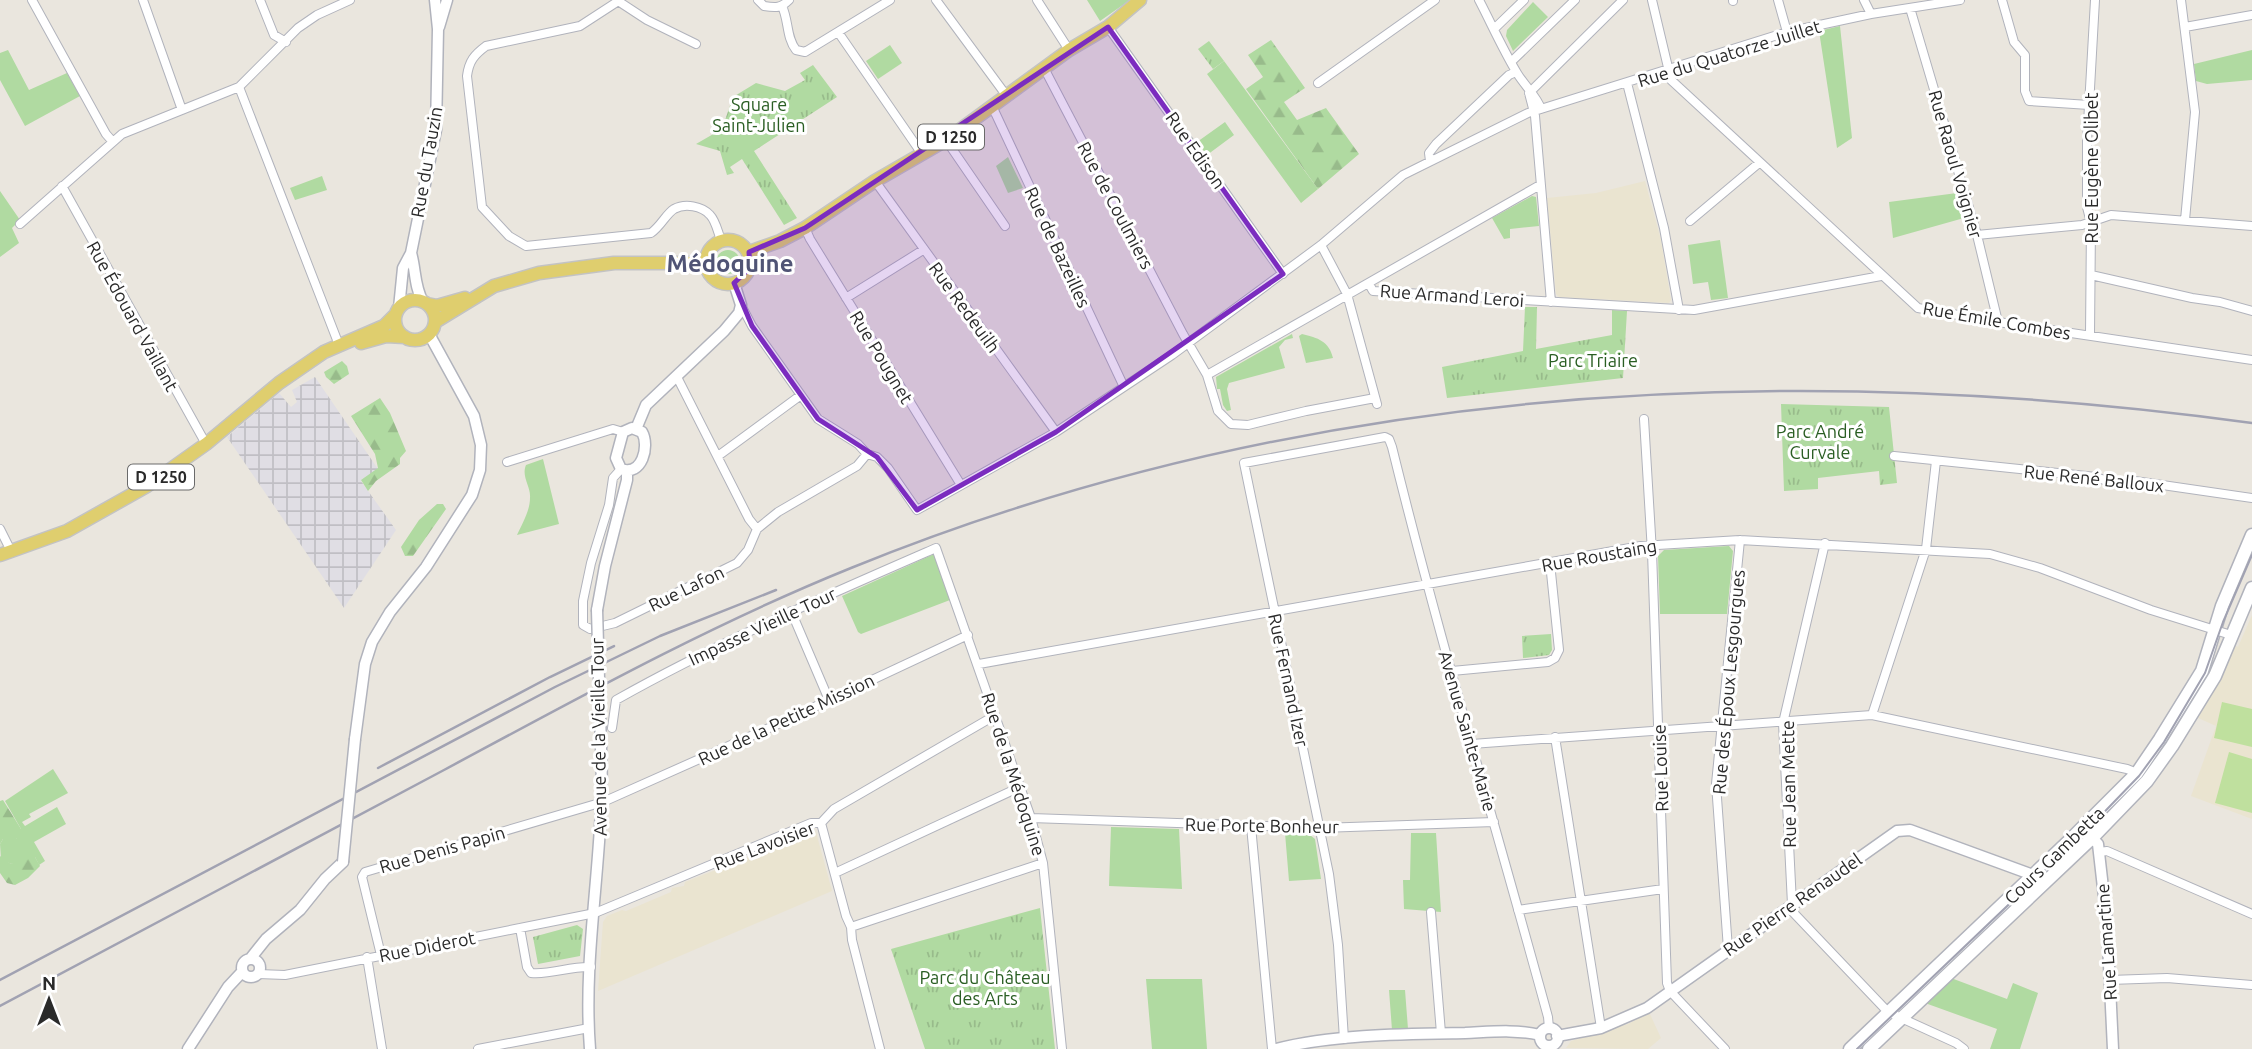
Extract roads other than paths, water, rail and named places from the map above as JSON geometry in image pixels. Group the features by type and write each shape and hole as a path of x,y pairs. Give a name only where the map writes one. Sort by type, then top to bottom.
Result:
{"main road":[{"name":"D 1250","path":"749,252 780,241 805,228 875,181 946,140 1069,50 1108,27 1140,0"},
{"path":"721,240 740,242 749,252 750,268 741,280 734,283 715,280 707,269 710,249 721,240"},
{"path":"472,298 460,298 437,306 413,300 398,311 397,327 405,337 416,340 472,298 494,286 516,279 582,266 706,262"},
{"path":"425,303 432,309 432,328"},
{"name":"D 1250","path":"5,553 53,537 81,524 147,486 206,444 264,394 324,352 384,326 398,311"},
{"name":"D 1250","path":"302,368 362,343 386,336 405,337"},
{"name":"Cours Gambetta","path":"1850,1049 2137,773 2202,671 2222,606 2252,535"},
{"name":"Cours Gambetta","path":"1869,1049 2134,796 2172,746 2215,676 2252,588"}],"street":[{"path":"32,0 106,134 113,142"},
{"path":"142,0 181,110"},
{"path":"260,0 274,35 286,41"},
{"path":"20,224 113,142 132,129 239,87 306,21 350,0"},
{"name":"Rue du Tauzin","path":"398,311 403,268 411,253 436,130 438,29 435,0"},
{"name":"Rue du Tauzin","path":"438,29 447,0"},
{"path":"758,0 764,6 782,6 789,0"},
{"path":"782,6 789,38 796,51 809,50 890,0"},
{"path":"936,0 1006,95"},
{"path":"1037,0 1069,50"},
{"path":"1318,83 1435,0"},
{"path":"1479,0 1516,72 1529,93 1539,102 1540,185 1551,302"},
{"path":"1494,29 1524,0"},
{"path":"1511,61 1575,0"},
{"path":"1529,93 1623,0"},
{"path":"1652,0 1668,70"},
{"path":"1778,0 1787,32"},
{"path":"1864,0 1871,14"},
{"name":"Rue du Quatorze Juillet","path":"867,454 877,457 888,468 917,510 1056,432 1124,387 1283,274 1403,175 1430,161 1537,110 1787,32 1871,14 1960,0"},
{"path":"2002,0 2014,43 2025,55 2025,91 2029,102 2089,105"},
{"name":"Rue Eugène Olibet","path":"2090,335 2091,223 2087,207 2095,0"},
{"path":"2181,0 2195,112 2185,220"},
{"path":"696,44 648,20 619,1 580,26 486,46 474,54 468,64 467,76 482,207 509,236 526,246 652,233 662,226 675,209 689,206 700,208 711,215 721,240"},
{"name":"Rue Raoul Voignier","path":"1910,8 1976,235 1998,322"},
{"path":"2185,27 2252,15"},
{"name":"Rue Edison","path":"1108,27 1283,274"},
{"path":"838,32 922,154"},
{"name":"Rue de Coulmiers","path":"1044,68 1188,342"},
{"name":"Rue Émile Combes","path":"1668,70 1671,80 1918,308 2252,360"},
{"path":"1430,161 1429,153 1436,144 1509,75 1516,72"},
{"path":"1627,83 1664,228 1679,310"},
{"path":"239,87 340,345"},
{"name":"Rue de Bazeilles","path":"992,106 1124,387"},
{"path":"946,140 1005,226"},
{"path":"1690,222 1759,163"},
{"name":"Rue Redeuilh","path":"875,181 1056,432"},
{"path":"1368,284 1540,185"},
{"name":"Rue Édouard Vaillant","path":"62,186 206,444"},
{"path":"1976,235 2091,223 2111,215 2252,226"},
{"name":"Rue Pougnet","path":"805,228 961,485"},
{"path":"1188,342 1207,375 1218,411 1226,421 1236,425 1376,401 1347,294 1321,245"},
{"path":"846,298 923,250"},
{"name":"Rue du Tauzin","path":"411,253 416,287 425,303"},
{"path":"2091,275 2192,298 2205,298 2252,311"},
{"name":"Rue Armand Leroi","path":"1207,375 1368,284 1373,291 1694,310 1881,276"},
{"path":"734,283 752,326 818,419 858,444 867,454"},
{"path":"636,429 646,405 735,319 741,305"},
{"path":"188,1049 228,987 243,972 244,962 300,910 343,862 355,739 365,664 372,642 390,612 425,568 472,495 480,470 481,446 474,416 432,328"},
{"path":"677,377 749,519 757,529"},
{"path":"718,456 801,395"},
{"name":"Rue Louise","path":"1644,419 1659,730 1663,889 1670,991"},
{"path":"507,462 613,429 623,432 632,428 642,432 646,441 640,463 634,470 624,470 617,458 623,432"},
{"name":"Rue Fernand Izer","path":"1344,1039 1334,913 1321,828 1244,463 1384,437"},
{"name":"Avenue Sainte-Marie","path":"1384,437 1390,439 1427,584 1548,1017 1550,1039"},
{"name":"Rue Lafon","path":"624,470 613,478 609,505 591,563 583,601 583,625 590,629 615,623 737,563 748,550 757,529 778,512 857,466 867,454"},
{"name":"Rue René Balloux","path":"1894,456 2096,477 2115,484 2129,480 2252,498"},
{"path":"1872,715 1926,549 1936,461"},
{"name":"Avenue de la Vieille Tour","path":"590,1049 591,967 603,802 597,610 605,566 627,481 624,470"},
{"path":"0,529 5,553"},
{"name":"Rue Roustaing","path":"979,664 1651,545 1740,540 1990,554 2018,561 2151,610 2215,630"},
{"name":"Rue des Époux Lesgourgues","path":"1728,949 1716,784 1740,540"},
{"name":"Rue Jean Mette","path":"1790,906 1783,723 1825,543"},
{"name":"Impasse Vieille Tour","path":"612,728 616,700 717,646 936,548"},
{"name":"Rue de la Médoquine","path":"936,548 979,664 994,716 1031,818 1043,863 1062,1049"},
{"path":"1452,671 1548,663 1555,658 1559,650 1550,563"},
{"path":"791,611 829,700"},
{"path":"2215,630 2231,635"},
{"name":"Rue de la Petite Mission","path":"603,802 968,635"},
{"path":"1472,744 1872,715 2137,773"},
{"name":"Rue Lavoisier","path":"595,913 811,823 821,823 834,809 994,716"},
{"path":"1555,737 1601,1028"},
{"path":"835,873 1020,787"},
{"name":"Rue Denis Papin","path":"381,955 362,877 365,872 603,802"},
{"name":"Rue Porte Bonheur","path":"1031,818 1321,828 1494,822"},
{"path":"821,823 846,916 852,927 852,940 880,1049"},
{"path":"1251,826 1274,1049"},
{"name":"Rue Pierre Renaudel","path":"1274,1049 1305,1041 1441,1033 1524,1032 1550,1039 1601,1028 1647,1008 1903,829 2033,875"},
{"name":"Rue Lamartine","path":"2092,838 2098,844 2107,923 2113,1049"},
{"path":"2099,852 2107,851 2252,914"},
{"path":"852,927 1043,863"},
{"path":"1518,910 1663,889"},
{"path":"1790,906 1888,1012 1964,1049"},
{"path":"1431,912 1441,1033"},
{"name":"Rue Diderot","path":"258,974 285,975 595,913"},
{"path":"520,928 527,967 531,973 539,974 576,966 591,967"},
{"path":"367,957 382,1049"},
{"path":"243,972 250,977 258,974 261,968 259,962 250,959"},
{"path":"2110,980 2167,978 2252,985"},
{"path":"1670,991 1725,1049"},
{"path":"478,1049 589,1028"}],"tram line":[{"path":"1857,1049 2086,831 2139,776 2164,742 2205,673 2223,622 2252,555"}],"railway":[{"path":"0,1006 594,689 747,613 851,568 1020,507 1192,459 1366,425 1541,403 1718,392 1896,393 2074,403 2252,423"},
{"path":"0,980 555,687 660,636 776,590"},
{"path":"378,768 614,646"}],"district":[{"name":"Médoquine","path":"730,263"}],"park label":[{"name":"Square Saint-Julien","path":"759,114"},
{"name":"Parc Triaire","path":"1593,360"},
{"name":"Parc André Curvale","path":"1820,441"},
{"name":"Parc du Château des Arts","path":"985,988"}]}
